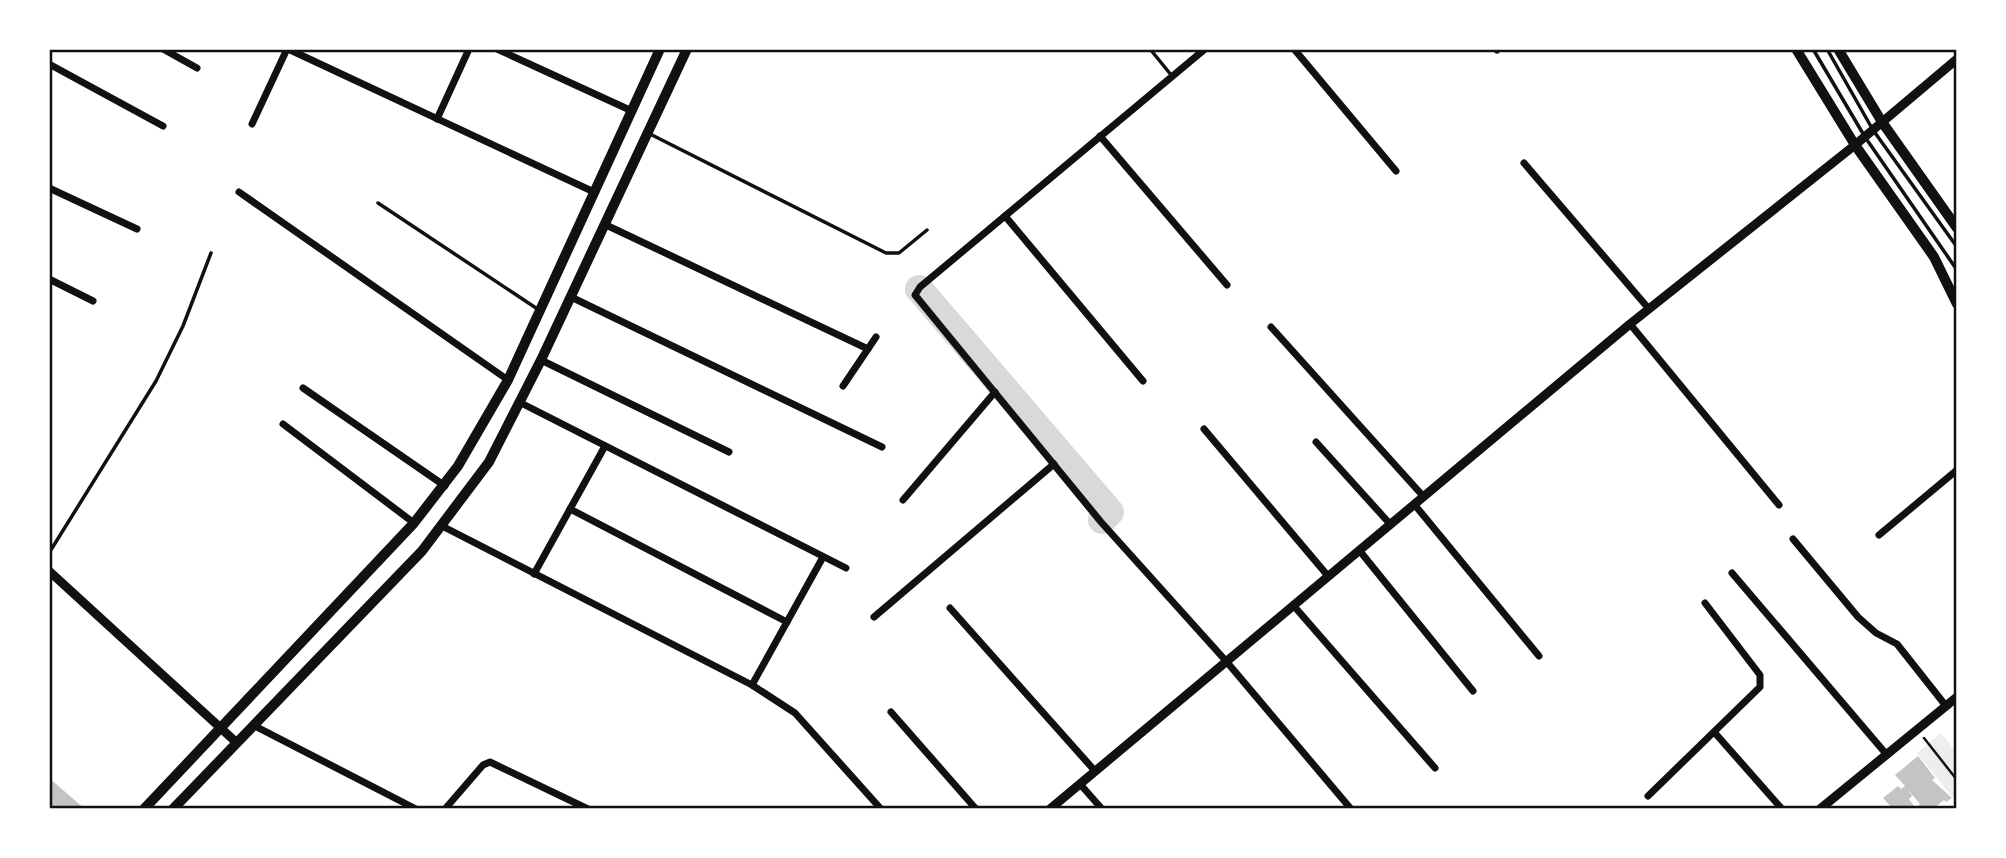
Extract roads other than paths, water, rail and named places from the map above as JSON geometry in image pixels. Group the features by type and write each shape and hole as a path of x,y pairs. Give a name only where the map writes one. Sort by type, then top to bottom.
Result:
{"main road":[{"path":"144,809 414,523 444,486 509,380 660,49"},
{"path":"173,809 401,574 442,526 489,462 521,402 687,49"},
{"path":"1796,49 1855,145 1934,257 1957,304"},
{"path":"1838,49 1878,126 1957,228"}],"street":[{"path":"163,49 197,68"},
{"path":"252,124 288,49 594,192"},
{"path":"437,119 469,49"},
{"path":"497,49 632,111"},
{"path":"1205,49 916,291 916,296 1054,464 1351,809"},
{"path":"1294,49 1396,171"},
{"path":"1050,809 1630,324 1865,137 1957,59"},
{"path":"49,64 163,126"},
{"path":"1100,136 1227,285"},
{"path":"1524,163 1649,309"},
{"path":"49,188 137,229"},
{"path":"239,192 509,380"},
{"path":"1004,216 1143,380"},
{"path":"604,224 868,349"},
{"path":"49,279 93,301"},
{"path":"571,297 882,447"},
{"path":"1630,324 1779,505"},
{"path":"1271,327 1423,496"},
{"path":"843,386 876,337"},
{"path":"541,360 729,452"},
{"path":"303,388 444,486"},
{"path":"903,500 995,392"},
{"path":"521,402 846,568"},
{"path":"283,424 414,523"},
{"path":"1203,429 1328,576"},
{"path":"1317,442 1390,524"},
{"path":"534,574 605,446"},
{"path":"874,617 1054,464"},
{"path":"1880,535 1957,470"},
{"path":"1414,503 1539,656"},
{"path":"570,509 787,622"},
{"path":"442,526 751,685 795,713 881,809"},
{"path":"1793,539 1858,617 1897,645 1946,706"},
{"path":"1359,550 1473,691"},
{"path":"751,685 823,557"},
{"path":"49,571 237,743"},
{"path":"1732,573 1887,755"},
{"path":"1648,796 1757,694 1761,680 1736,640 1705,603"},
{"path":"1293,605 1435,768"},
{"path":"950,608 1096,771"},
{"path":"1820,809 1957,697"},
{"path":"891,712 975,809"},
{"path":"253,725 416,809"},
{"path":"1715,733 1782,809"},
{"path":"445,809 483,765 490,762 588,809"},
{"path":"1080,784 1102,809"}],"lane":[{"path":"1150,49 1172,76"},
{"path":"1813,49 1865,137 1957,270"},
{"path":"1827,49 1957,247"},
{"path":"648,133 886,253 899,253 927,230"},
{"path":"378,203 541,311"},
{"path":"49,554 160,372 211,253"}],"waterway":[{"path":"919,289 1110,512 1102,520"}]}
